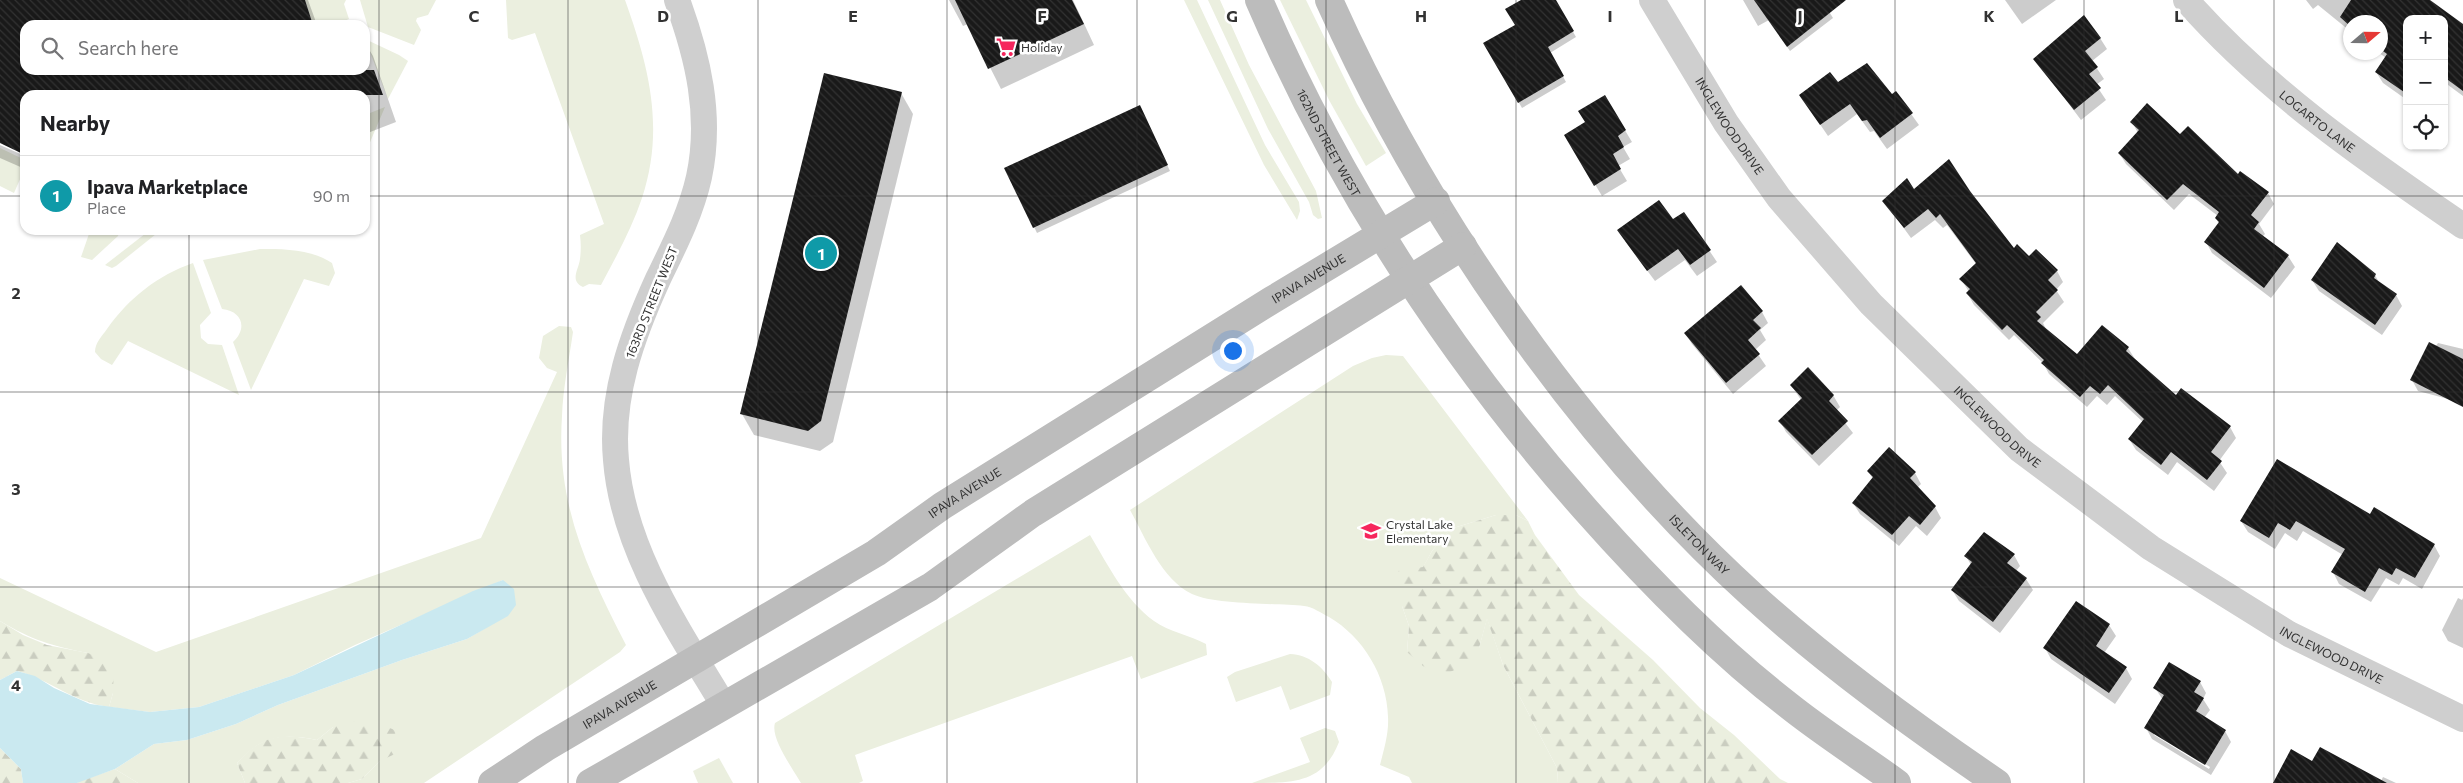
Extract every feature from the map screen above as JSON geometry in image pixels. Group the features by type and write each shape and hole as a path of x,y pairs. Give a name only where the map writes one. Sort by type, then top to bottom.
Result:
{"street":[{"name":"163RD STREET WEST","path":"677,0 691,37 700,75 703,126 701,163 692,201 684,224 656,283 628,353 620,384 616,460 626,510 639,551 675,624 724,706"},
{"name":"162ND STREET WEST","path":"1259,0 1300,89 1380,236 1409,280"},
{"path":"590,783 930,587 1033,513 1463,246 1372,88 1329,0"},
{"name":"INGLEWOOD DRIVE","path":"1652,0 1726,123 1779,198 1871,304 2019,449 2152,548 2289,634 2463,719"},
{"name":"LOGARTO LANE","path":"2186,0 2208,25 2268,81 2382,171 2463,226"},
{"name":"IPAVA AVENUE","path":"492,783 545,748 876,553 951,501 1272,300 1436,201"},
{"name":"ISLETON WAY","path":"1463,246 1526,339 1597,430 1630,471 1694,540 1750,594 1808,643 1892,709 1997,783"},
{"path":"1409,280 1450,342 1506,415 1622,552 1688,618 1787,705 1897,783"}],"green space":[{"path":"305,0 346,0 344,4 349,19 311,20"},
{"path":"360,0 436,0 428,15 417,18 416,21 421,30 414,45 370,28 370,20 366,20"},
{"path":"506,0 625,0 634,25 647,74 651,98 653,122 649,172 638,209 601,285 589,284 583,287 576,282 581,253 580,235 604,224 535,33 512,40 508,38"},
{"path":"1184,0 1197,0 1265,145 1299,202 1300,211 1297,220 1264,165"},
{"path":"1208,0 1220,0 1249,65 1316,191 1322,218 1318,219 1313,215 1309,202 1268,129"},
{"path":"1280,0 1306,0 1357,104 1386,153 1366,166 1329,100"},
{"path":"370,41 408,61 388,99 370,52"},
{"path":"385,107 370,142 370,113"},
{"path":"0,148 20,158 20,179 14,193 0,186"},
{"path":"89,235 118,235 92,260 81,257"},
{"path":"144,235 155,235 116,266 112,268 105,265"},
{"path":"260,249 306,252 332,263 335,273 329,286 304,279 251,390 233,342 238,337 241,321 234,313 222,309 203,260"},
{"path":"193,263 211,313 200,325 201,338 208,344 222,345 239,395 128,341 112,365 101,359 95,352 101,337 125,307 156,281"},
{"path":"559,326 571,327 573,332 565,384 561,448 569,507 587,562 626,645 620,652 424,783 348,783 362,779 380,761 333,727 317,740 283,737 264,742 255,747 237,763 245,783 138,783 115,769 154,744 187,740 236,724 278,705 402,660 467,639 484,629 503,580 355,645 294,675 199,707 150,712 109,707 113,693 88,653 42,641 0,621 0,578 156,652 481,538 557,372 547,368 539,358 543,336"},
{"path":"1386,355 1403,356 1528,521 1516,515 1496,515 1450,529 1432,551 1402,606 1409,626 1407,652 1479,648 1487,618 1503,665 1557,768 1558,783 1412,783 1409,777 1380,765 1388,729 1387,702 1378,673 1371,659 1352,635 1329,617 1307,607 1230,602 1202,598 1192,594 1172,579 1163,568 1148,545 1130,510 1353,366 1372,358"},
{"path":"1496,515 1516,515 1528,521 1535,535 1579,595 1653,660 1700,708 1734,735 1780,779 1788,783 1558,783 1557,768 1503,665 1487,619 1479,648 1472,663 1440,676 1423,666 1407,652 1409,626 1402,606 1398,571 1423,567 1432,551 1450,529"},
{"path":"1090,535 1134,603 1160,625 1206,644 1207,655 1141,679 1132,656 855,755 863,781 859,783 801,783 779,745 774,729 775,723"},
{"path":"0,621 23,635 47,645 88,653 114,664 113,693 109,707 84,701 41,680 17,671 0,680"},
{"path":"1290,654 1309,659 1324,671 1332,682 1330,695 1290,710 1281,686 1236,702 1227,677 1235,672"},
{"path":"365,719 395,730 397,753 380,761 362,779 348,783 245,783 237,763 255,747 264,742 273,738 283,737 317,740 333,727"},
{"path":"1325,728 1335,731 1339,742 1325,766 1316,773 1294,781 1252,783 1310,762 1300,738"},
{"path":"0,748 21,769 23,783 0,783"},
{"path":"719,758 733,783 698,783 693,771"},
{"path":"115,769 138,783 77,783 80,781"}],"water":[{"path":"503,580 514,589 516,605 508,616 467,639 402,660 278,705 236,724 187,740 154,744 115,769 77,783 23,783 21,769 0,748 0,680 17,671 35,676 54,688 90,704 150,712 199,707 294,675 473,591"}],"building":[{"path":"0,0 305,0 311,20 20,20 20,75 370,75 370,70 374,70 383,95 370,95 370,90 20,90 20,153 0,143"},
{"name":"Holiday","path":"955,0 1072,0 1084,24 988,69"},
{"path":"1521,0 1556,0 1574,31 1548,47 1564,76 1518,103 1483,43 1515,25 1505,9"},
{"path":"1754,0 1846,0 1787,47"},
{"path":"2351,0 2430,0 2463,24 2463,91 2448,80 2448,15 2403,15 2403,91 2375,72 2383,60 2388,60 2388,15 2343,15 2343,20 2340,17"},
{"path":"2084,15 2101,38 2085,51 2098,67 2089,74 2101,88 2074,110 2033,59"},
{"path":"1867,63 1892,94 1896,91 1913,113 1880,138 1867,120 1862,121 1850,104 1820,125 1799,95 1830,72 1838,82"},
{"path":"824,73 902,92 821,421 808,431 740,414"},
{"path":"1605,95 1626,130 1618,136 1624,147 1613,154 1621,169 1594,186 1564,135 1585,122 1578,111"},
{"path":"2147,103 2180,134 2188,126 2238,174 2240,171 2269,192 2251,215 2259,222 2254,229 2289,255 2264,288 2204,242 2219,222 2215,218 2219,212 2183,184 2167,200 2118,153 2139,130 2130,122"},
{"path":"1140,105 1168,165 1033,228 1004,168"},
{"path":"1949,159 1970,191 2014,248 2017,244 2029,256 2036,249 2058,270 2048,280 2058,290 2036,312 2041,317 2037,321 2077,354 2102,325 2129,347 2126,351 2176,395 2181,388 2231,426 2211,452 2222,461 2207,480 2171,452 2161,465 2128,439 2144,419 2108,385 2100,394 2090,386 2080,397 2041,363 2044,360 2007,325 2002,330 1966,293 1970,289 1959,279 1976,263 1940,214 1936,218 1928,209 1904,228 1882,201 1907,178 1914,189"},
{"path":"1659,200 1673,219 1684,212 1711,250 1690,265 1678,249 1647,271 1617,230"},
{"path":"2337,242 2376,274 2374,278 2397,294 2375,325 2311,280"},
{"path":"1741,285 1763,311 1753,320 1761,328 1748,340 1760,354 1726,383 1684,333"},
{"path":"2429,342 2463,359 2463,407 2410,380"},
{"path":"1808,367 1834,395 1829,401 1848,421 1812,455 1778,421 1802,398 1790,385"},
{"path":"1889,447 1916,472 1910,478 1936,506 1920,525 1909,516 1892,535 1852,503 1873,477 1867,471"},
{"path":"2277,459 2370,514 2374,507 2435,544 2415,578 2396,568 2392,575 2379,568 2365,592 2331,572 2345,549 2296,521 2290,530 2278,523 2269,538 2240,521"},
{"path":"1984,532 2015,554 2007,563 2027,578 1993,622 1951,590 1972,562 1964,556"},
{"path":"2076,601 2110,624 2096,646 2127,667 2109,693 2043,648"},
{"path":"2169,662 2201,681 2194,692 2204,698 2196,711 2226,730 2205,765 2144,728 2164,695 2153,688"},
{"path":"2320,747 2387,783 2273,783 2291,749 2312,761"}],"place":[{"name":"Holiday","path":"1006,47"},
{"name":"Ipava Marketplace","path":"821,253"},
{"name":"Crystal Lake Elementary","path":"1371,531"}]}
